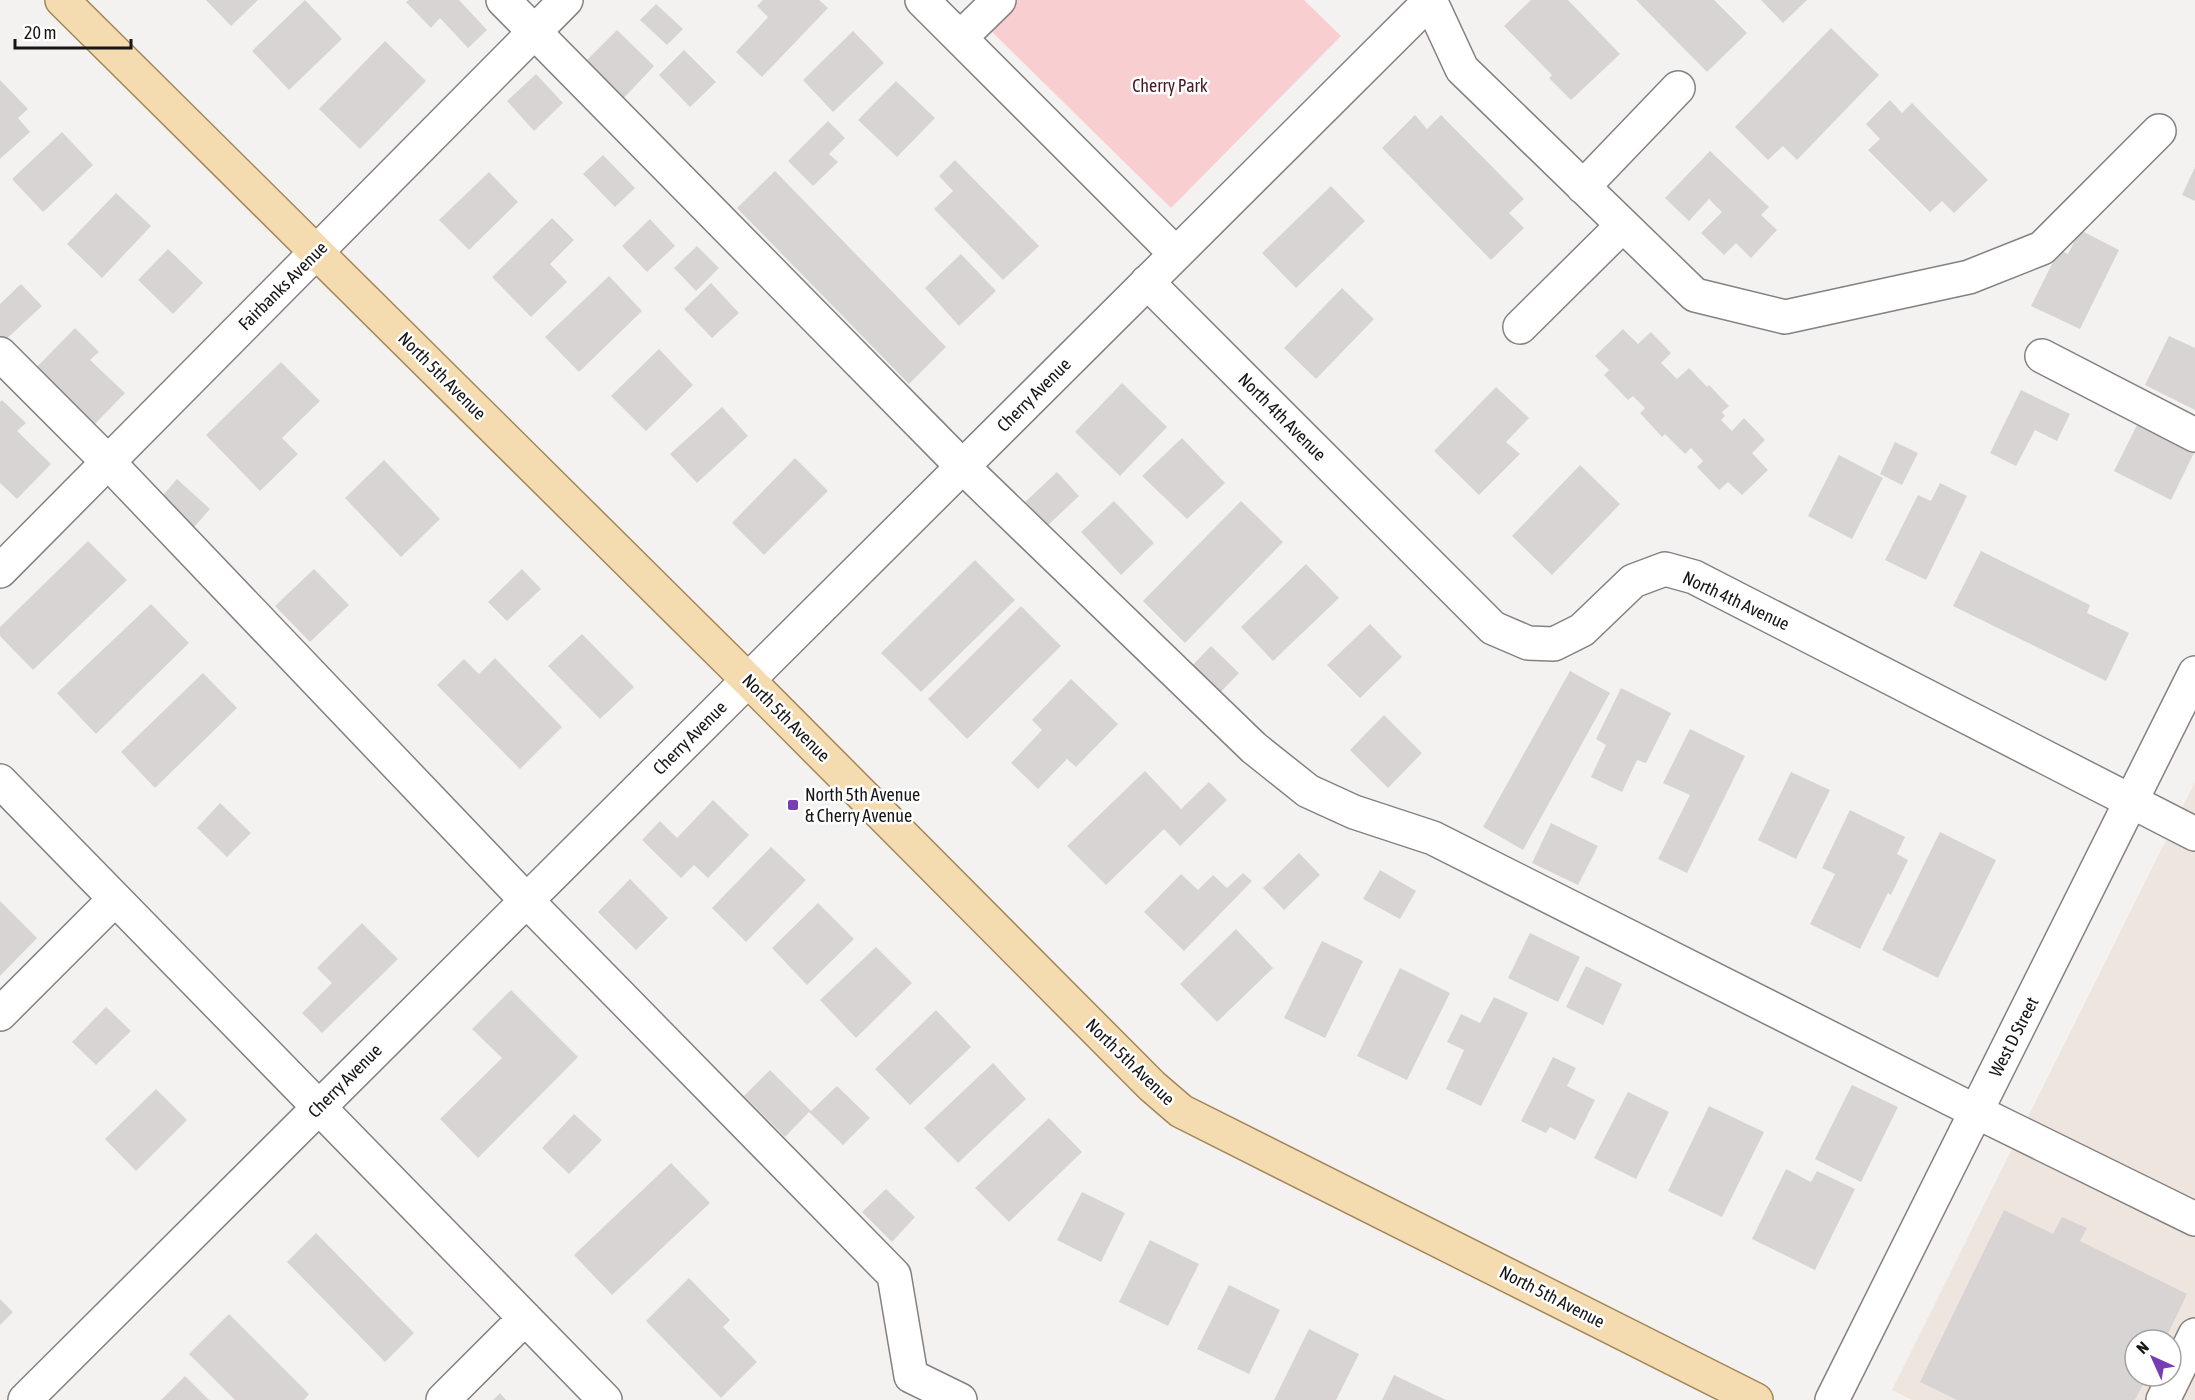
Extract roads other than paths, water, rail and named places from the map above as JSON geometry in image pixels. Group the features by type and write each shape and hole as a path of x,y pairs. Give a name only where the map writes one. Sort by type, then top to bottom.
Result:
{"main road":[{"name":"North 5th Avenue","path":"62,0 748,680 1152,1086 1181,1111 1756,1400"}],"street":[{"path":"502,0 963,466 1254,748 1308,791 1354,812 1433,838 2195,1219"},
{"name":"Fairbanks Avenue","path":"0,571 566,0"},
{"path":"922,0 1176,254"},
{"path":"960,38 999,0"},
{"path":"1430,0 1462,69 1695,296 1785,318 1970,277 2042,248 2158,131"},
{"name":"Cherry Avenue","path":"25,1400 1430,0"},
{"path":"1583,187 1678,88"},
{"path":"1520,327 1623,225"},
{"name":"North 4th Avenue","path":"1148,282 1493,628 1528,643 1554,644 1582,630 1633,581 1665,569 1694,577 2195,834"},
{"path":"0,354 108,462 527,901 894,1275 911,1376 960,1400"},
{"path":"2042,356 2195,435"},
{"name":"West D Street","path":"1832,1400 2195,673"},
{"path":"0,781 605,1400"},
{"path":"0,1014 115,899"},
{"path":"443,1400 525,1318"},
{"path":"2163,1400 2195,1335"}],"place":[{"name":"North 5th Avenue & Cherry Avenue","path":"793,805"}],"park label":[{"name":"Cherry Park","path":"1170,86"}]}
